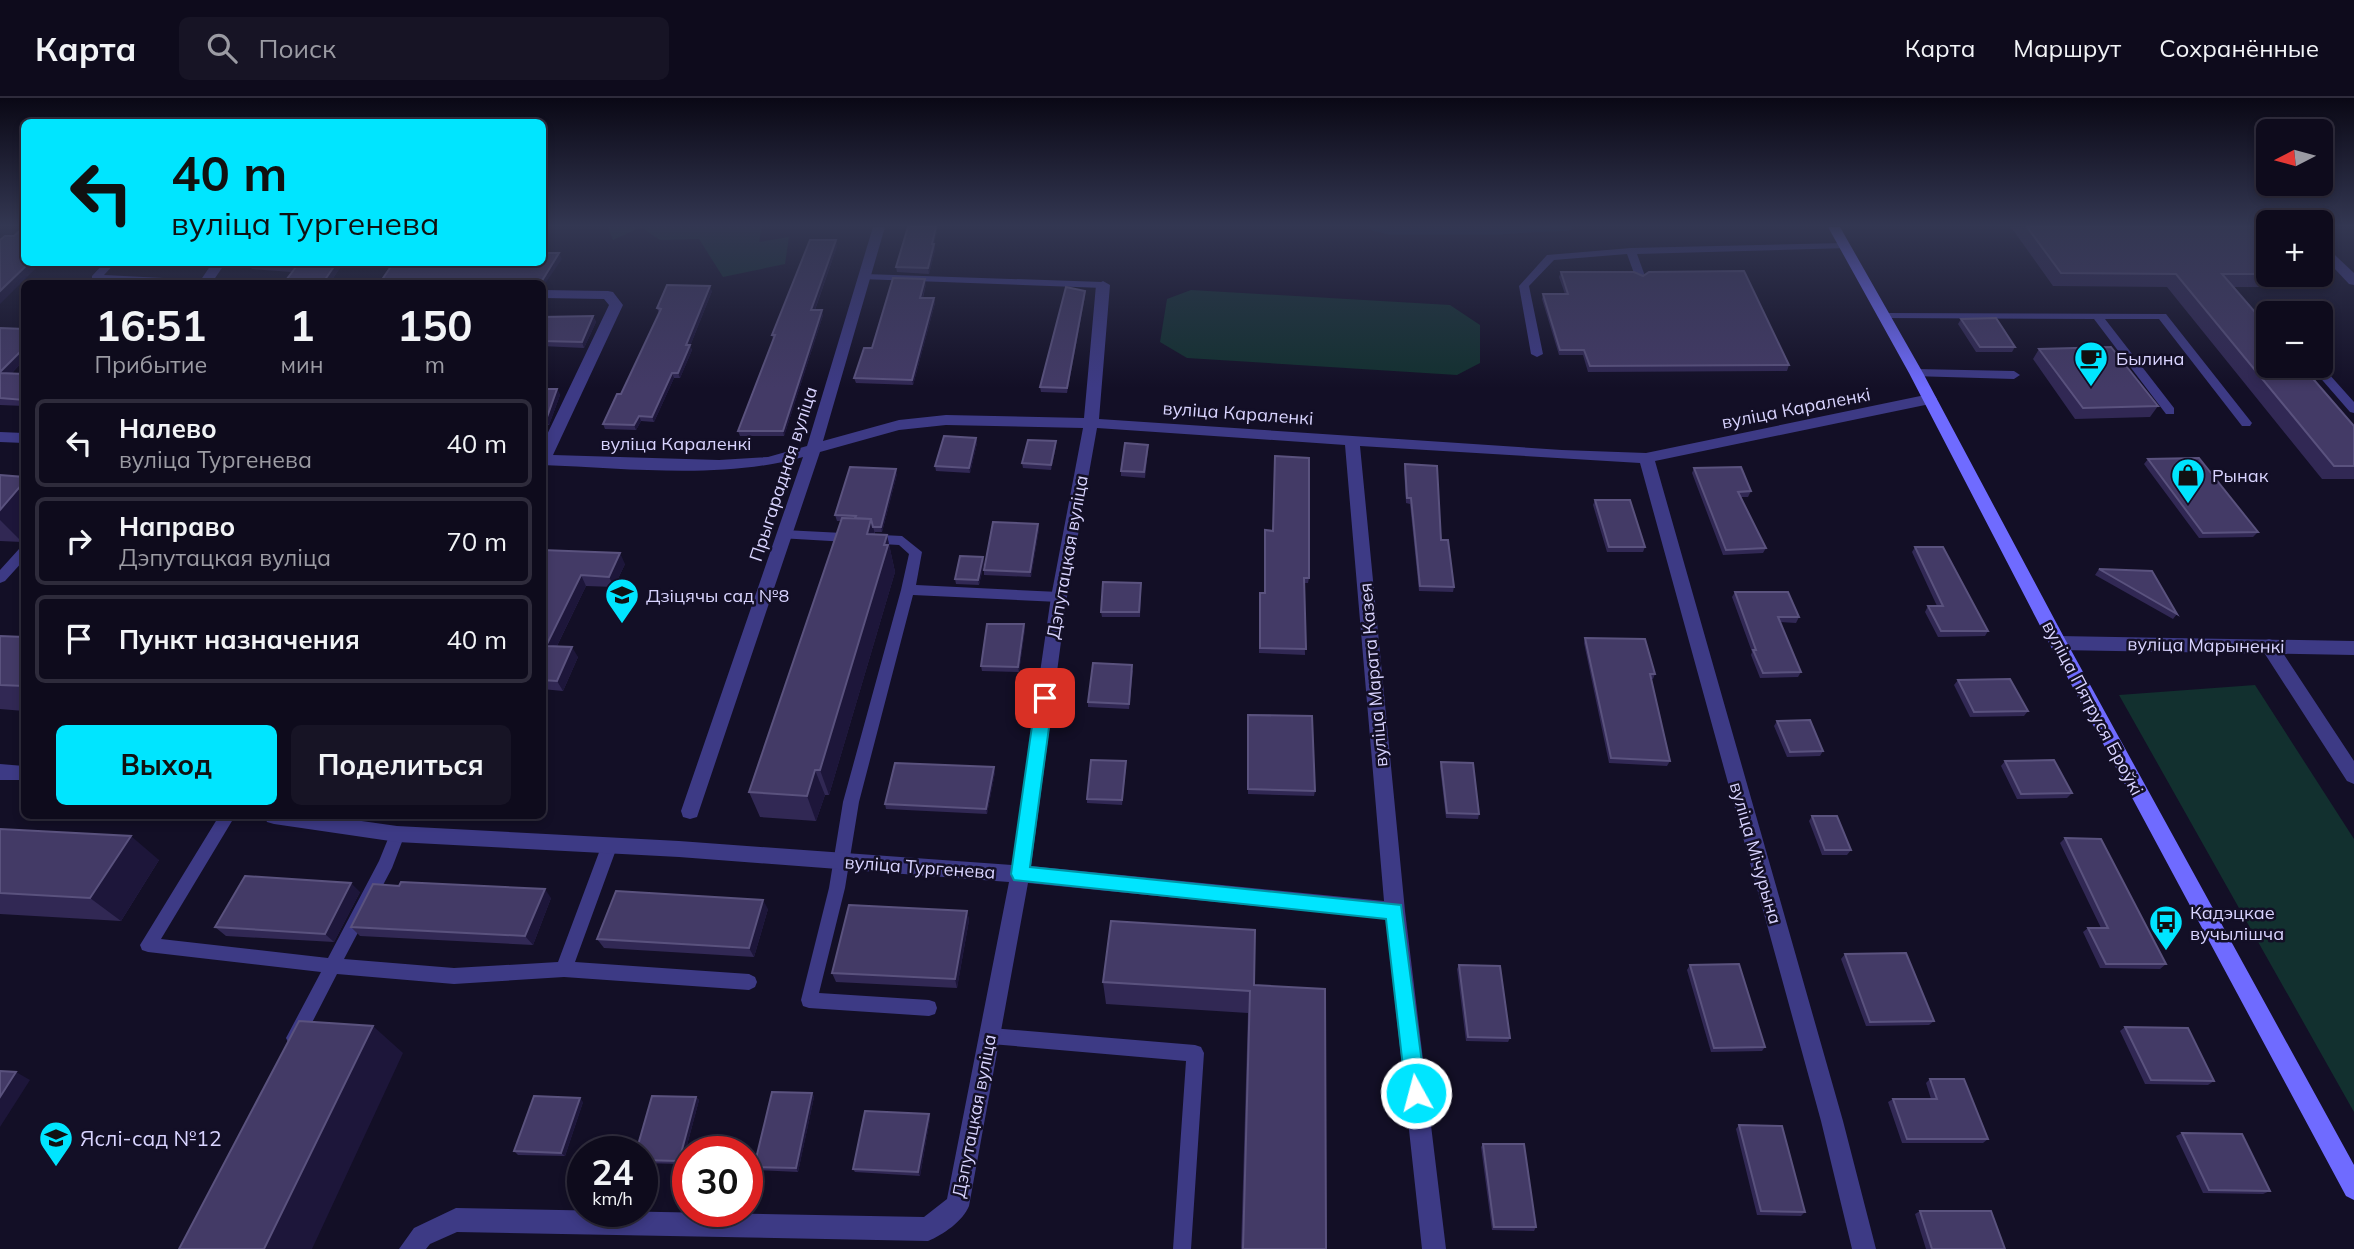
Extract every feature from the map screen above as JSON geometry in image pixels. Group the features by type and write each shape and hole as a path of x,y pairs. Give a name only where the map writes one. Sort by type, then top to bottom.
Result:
{"main road":[{"name":"вуліца Пятруся Броўкі","path":"1863,281 1916,373 2058,643 2354,1188"}],"street":[{"name":"Прыгарадная вуліца","path":"690,811 813,450 864,281"},
{"name":"Дэпутацкая вуліца","path":"411,1249 422,1236 456,1220 928,1228 957,1206 1020,874 1059,597 1091,423 1102,285"},
{"path":"546,294 608,295 616,305 546,454"},
{"name":"вуліца Караленкі","path":"546,460 719,465 768,462 899,425 946,420 1091,423 1562,455 1646,458 1930,399"},
{"path":"0,437 21,438"},
{"name":"вуліца Марата Казея","path":"1352,439 1395,911"},
{"name":"вуліца Мічурына","path":"1646,458 1824,1094 1864,1249"},
{"name":"вуліца Марыненкі","path":"2058,643 2354,648"},
{"path":"2269,646 2354,776"},
{"path":"0,772 21,773"},
{"name":"вуліца Тургенева","path":"308,819 397,834 679,849 1020,874 1395,911"},
{"path":"1395,911 1434,1249"}],"lane":[{"path":"975,281 1102,285"},
{"path":"1529,281 1524,286 1537,354"},
{"path":"1883,316 2162,316 2246,423"},
{"path":"2097,316 2170,411"},
{"path":"1916,373 2014,375"},
{"path":"2327,378 2354,409"},
{"path":"784,535 902,541 916,552 851,802 841,862 809,1000 929,1008"},
{"path":"0,562 20,562"},
{"path":"0,578 20,562"},
{"path":"908,590 1059,597"},
{"path":"225,819 148,945 333,966 454,976 564,969 748,982"},
{"path":"287,1052 386,863 397,834"},
{"path":"564,969 609,847"},
{"path":"991,1036 1195,1053 1182,1249"}],"green space":[{"path":"1191,290 1450,305 1480,325 1480,363 1457,375 1187,358 1160,342 1167,299"},
{"path":"2255,685 2354,839 2354,1112 2119,695"}],"building":[{"path":"0,281 11,281 0,291"},
{"path":"794,281 821,281 811,310 822,310 783,431 738,431 775,335 772,335"},
{"path":"892,281 925,281 920,298 934,298 912,380 854,378 864,348 872,348"},
{"path":"1564,281 1749,281 1789,365 1590,366 1584,350 1560,350 1543,294 1568,294"},
{"path":"2182,281 2228,281 2256,313 2256,371"},
{"path":"667,285 710,286 686,345 690,345 678,373 672,373 652,417 639,416 634,425 603,424 617,394 621,394 661,309 657,308"},
{"path":"1066,287 1085,291 1067,388 1040,387"},
{"path":"593,316 582,342 546,341 546,317"},
{"path":"1996,318 2015,347 1980,347 1961,319"},
{"path":"0,328 21,329 21,351 0,372"},
{"name":"Былина","path":"2111,347 2158,406 2083,408 2039,349"},
{"path":"0,373 21,374 21,400 0,398"},
{"path":"2262,378 2312,378 2354,426 2354,466 2334,466"},
{"path":"546,389 557,389 546,420"},
{"path":"944,436 976,438 969,468 935,466"},
{"path":"1028,440 1056,441 1051,465 1022,463"},
{"path":"1125,443 1148,445 1144,472 1121,471"},
{"path":"1275,456 1309,458 1309,578 1304,578 1306,649 1260,648 1260,593 1265,593 1265,530 1273,531"},
{"path":"2199,458 2258,532 2203,533 2148,459"},
{"path":"1405,464 1437,466 1441,540 1448,540 1454,587 1420,586 1411,498 1407,498"},
{"path":"850,467 896,469 881,527 873,527 871,519 835,515"},
{"path":"1741,467 1751,491 1738,492 1766,548 1726,550 1694,468"},
{"path":"0,475 21,477 21,486 0,510"},
{"path":"1595,500 1630,500 1645,547 1609,547"},
{"path":"842,518 871,519 867,534 887,535 884,545 888,545 820,770 815,770 807,796 749,792"},
{"path":"993,522 1038,524 1030,572 984,570"},
{"path":"1915,547 1943,547 1988,631 1941,631 1928,606 1943,606"},
{"path":"546,550 620,553 609,577 581,575 546,646"},
{"path":"960,556 983,557 978,580 955,579"},
{"path":"2099,569 2152,571 2177,614"},
{"path":"1103,582 1141,583 1139,612 1101,612"},
{"path":"1735,592 1788,592 1799,617 1778,617 1801,672 1763,673"},
{"path":"987,624 1024,624 1018,667 981,666"},
{"path":"0,636 21,637 21,686 0,685"},
{"path":"1585,638 1645,639 1655,674 1650,674 1670,761 1611,758"},
{"path":"546,646 572,647 557,681 546,680"},
{"path":"1093,663 1132,665 1129,704 1088,702"},
{"path":"2010,679 2028,711 1974,712 1958,680"},
{"path":"1248,715 1312,716 1315,791 1248,789"},
{"path":"1810,720 1823,751 1790,752 1777,721"},
{"path":"1091,760 1126,761 1122,800 1087,799"},
{"path":"2054,760 2072,793 2021,794 2005,761"},
{"path":"1441,762 1473,763 1479,814 1447,813"},
{"path":"895,763 994,767 986,809 885,804"},
{"path":"1812,816 1837,816 1851,850 1825,850"},
{"path":"0,829 131,836 90,898 0,893"},
{"path":"2065,838 2101,839 2166,964 2106,964 2088,928 2108,928"},
{"path":"245,876 351,883 325,934 215,927"},
{"path":"401,882 545,889 525,936 351,927 373,884 399,886"},
{"path":"616,891 763,900 749,948 597,939"},
{"path":"849,905 967,911 955,979 832,973"},
{"path":"1111,921 1255,930 1254,985 1325,989 1326,1249 1243,1249 1250,991 1103,982"},
{"path":"1906,953 1934,1021 1870,1022 1845,954"},
{"path":"1739,964 1765,1047 1714,1048 1690,965"},
{"path":"1459,965 1500,966 1510,1038 1468,1037"},
{"path":"299,1021 373,1026 264,1249 179,1249"},
{"path":"2125,1027 2188,1028 2214,1081 2151,1080"},
{"path":"0,1071 16,1072 0,1097"},
{"path":"1930,1079 1964,1079 1988,1139 1907,1139 1893,1099 1937,1099"},
{"path":"772,1092 812,1093 796,1168 763,1167 761,1136"},
{"path":"534,1096 580,1098 561,1153 514,1151"},
{"path":"652,1096 696,1097 686,1136 672,1136 672,1161 658,1160 658,1136 641,1136"},
{"path":"865,1111 929,1114 918,1172 853,1169"},
{"path":"1739,1125 1782,1126 1805,1212 1761,1211"},
{"path":"2182,1133 2242,1134 2270,1191 2209,1190"},
{"path":"1483,1144 1524,1144 1536,1227 1494,1227"},
{"path":"1920,1211 1991,1211 2005,1249 1932,1249"}],"place":[{"name":"Былина","path":"2091,388"},
{"name":"Рынак","path":"2188,505"},
{"name":"Дзіцячы сад №8","path":"622,625"},
{"name":"Кадэцкае вучылішча","path":"2166,952"},
{"name":"Яслі-сад №12","path":"56,1168"}],"route":[{"path":"1045,698 1020,874 1395,911 1416,1093"}]}
